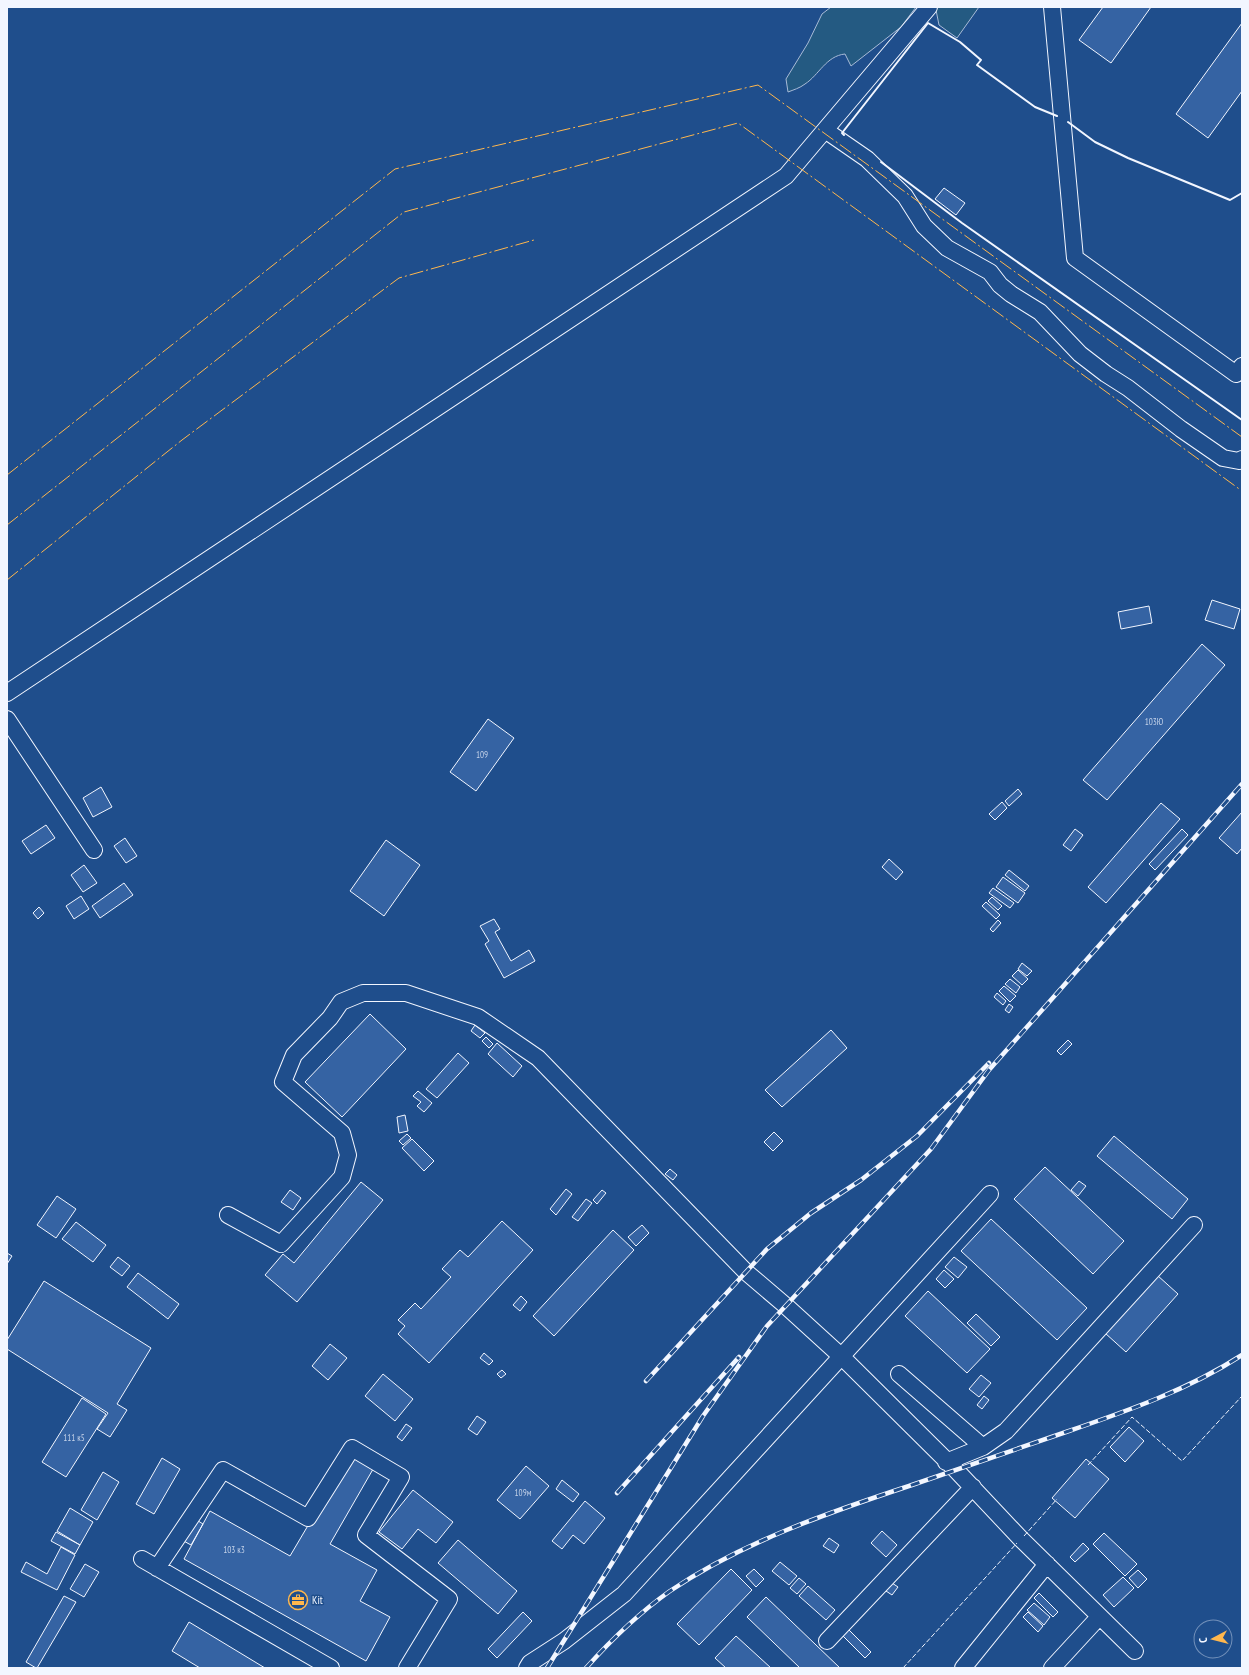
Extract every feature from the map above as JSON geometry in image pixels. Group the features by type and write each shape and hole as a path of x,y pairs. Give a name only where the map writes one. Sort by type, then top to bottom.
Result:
{"lane":[{"path":"7,693 786,176 929,7"},
{"path":"1052,7 1075,258 1240,374"},
{"path":"825,130 867,159 905,196 924,226 948,248 990,272 1000,285 1011,294 1040,312 1085,358 1223,458 1239,461 1242,459"},
{"path":"7,719 94,850"},
{"path":"228,1215 281,1244 342,1177 348,1155 342,1133 283,1082 294,1055 330,1018 341,1002 363,993 406,993 478,1017 538,1058 746,1272 842,1357 973,1488 1021,1539 1135,1651"},
{"path":"527,1668 530,1663 564,1641 624,1594 990,1194"},
{"path":"946,1462 983,1447 1006,1431 1194,1225"},
{"path":"899,1374 983,1447"},
{"path":"157,1568 223,1470 308,1518 352,1448 401,1477 366,1535 449,1599 407,1668"},
{"path":"827,1641 973,1488"},
{"path":"142,1559 331,1668"},
{"path":"963,1668 1047,1564"},
{"path":"1052,1668 1099,1617"}],"shaded area":[{"path":"831,7 916,7 901,27 851,66 845,54 838,55 828,62 805,84 788,92 786,79 808,43 822,14"},
{"path":"938,7 979,7 957,38 939,25 936,10"}],"building":[{"path":"1103,7 1151,7 1111,63 1079,40"},
{"path":"1242,23 1242,91 1208,138 1176,114"},
{"path":"944,188 965,203 956,215 935,199"},
{"path":"1212,600 1240,609 1234,629 1205,620"},
{"path":"1149,606 1152,623 1121,629 1118,612"},
{"path":"1202,644 1225,665 1107,800 1083,780"},
{"path":"488,719 514,738 476,791 450,772"},
{"path":"101,787 112,807 93,817 83,798"},
{"path":"1018,789 1022,794 1009,806 1005,801"},
{"path":"1002,802 1007,808 995,820 989,814"},
{"path":"1161,803 1180,819 1106,903 1088,887"},
{"path":"1242,812 1242,848 1237,854 1219,838"},
{"path":"46,825 55,838 31,854 22,841"},
{"path":"1075,829 1083,835 1071,851 1063,845"},
{"path":"1182,829 1188,835 1155,870 1149,864"},
{"path":"125,838 137,856 126,863 114,846"},
{"path":"386,840 420,865 384,916 350,891"},
{"path":"889,859 903,872 896,880 882,867"},
{"path":"84,865 97,883 83,892 71,875"},
{"path":"1009,870 1029,886 1025,891 1005,875"},
{"path":"1003,877 1025,893 1018,903 996,887"},
{"path":"124,883 133,895 100,918 92,906"},
{"path":"993,888 1014,903 1010,908 989,893"},
{"path":"81,896 89,909 74,919 66,906"},
{"path":"992,897 1002,906 998,910 988,901"},
{"path":"986,902 1000,915 996,919 982,906"},
{"path":"39,907 44,913 38,919 33,913"},
{"path":"494,919 500,929 495,932 511,961 529,950 535,961 504,978 485,944 489,941 480,926"},
{"path":"998,920 1001,923 993,932 990,929"},
{"path":"1022,963 1032,971 1027,976 1018,969"},
{"path":"1018,970 1028,979 1022,985 1012,976"},
{"path":"1010,979 1020,987 1016,993 1005,984"},
{"path":"1004,986 1016,996 1010,1002 999,991"},
{"path":"997,993 1006,1001 1003,1005 994,997"},
{"path":"1009,1004 1013,1007 1009,1013 1005,1010"},
{"path":"370,1014 406,1049 342,1117 305,1082"},
{"path":"475,1025 485,1033 480,1038 471,1031"},
{"path":"831,1030 847,1048 782,1107 765,1090"},
{"path":"486,1037 493,1044 489,1048 482,1041"},
{"path":"1068,1040 1072,1044 1061,1055 1057,1051"},
{"path":"497,1043 522,1066 513,1077 488,1054"},
{"path":"458,1053 469,1063 437,1098 426,1089"},
{"path":"418,1091 432,1103 424,1112 417,1106 421,1102 413,1096"},
{"path":"405,1115 408,1131 399,1133 397,1117"},
{"path":"774,1132 783,1141 773,1151 764,1142"},
{"path":"407,1134 411,1138 403,1145 399,1141"},
{"path":"1114,1136 1188,1199 1172,1219 1097,1156"},
{"path":"412,1139 434,1161 424,1171 402,1148"},
{"path":"1045,1167 1124,1241 1093,1274 1014,1199"},
{"path":"670,1169 677,1175 673,1180 665,1174"},
{"path":"1079,1181 1086,1186 1078,1196 1071,1190"},
{"path":"361,1182 383,1200 297,1302 265,1275 283,1254 294,1263"},
{"path":"566,1189 572,1194 556,1215 550,1209"},
{"path":"290,1190 301,1198 293,1210 281,1202"},
{"path":"602,1190 606,1193 597,1204 593,1200"},
{"path":"57,1196 76,1209 56,1238 37,1225"},
{"path":"586,1199 592,1203 578,1221 572,1217"},
{"path":"991,1219 1087,1308 1057,1340 961,1251"},
{"path":"502,1221 533,1250 429,1363 398,1334 405,1326 398,1320 415,1303 421,1309 451,1277 442,1269 460,1250 468,1257"},
{"path":"76,1222 106,1245 93,1262 62,1239"},
{"path":"642,1225 649,1233 636,1246 628,1237"},
{"path":"613,1230 634,1250 554,1336 533,1316"},
{"path":"7,1253 12,1256 7,1264"},
{"path":"118,1257 130,1266 122,1276 110,1267"},
{"path":"954,1257 967,1267 958,1278 945,1267"},
{"path":"944,1270 954,1279 945,1288 936,1279"},
{"path":"138,1273 179,1304 168,1319 127,1287"},
{"path":"1157,1275 1178,1294 1126,1352 1105,1333"},
{"path":"44,1281 151,1348 117,1404 127,1410 110,1437 97,1429 108,1413 7,1349 7,1340"},
{"path":"928,1291 990,1349 967,1373 905,1316"},
{"path":"521,1296 527,1302 520,1311 513,1305"},
{"path":"976,1314 1000,1337 991,1346 967,1323"},
{"path":"330,1344 347,1358 328,1380 312,1366"},
{"path":"484,1353 493,1361 489,1365 480,1358"},
{"path":"502,1370 506,1374 501,1378 497,1374"},
{"path":"383,1374 413,1399 395,1421 365,1396"},
{"path":"981,1375 991,1383 979,1397 969,1389"},
{"path":"984,1396 989,1400 982,1409 977,1405"},
{"path":"82,1398 106,1414 66,1477 42,1462"},
{"path":"477,1416 486,1422 477,1435 468,1429"},
{"path":"406,1424 412,1428 402,1441 397,1437"},
{"path":"1129,1427 1144,1441 1125,1462 1110,1447"},
{"path":"352,1451 376,1464 330,1544 377,1570 360,1601 390,1617 366,1661 184,1559 210,1511 290,1556"},
{"path":"162,1458 180,1469 154,1514 136,1504"},
{"path":"1086,1459 1109,1479 1075,1518 1052,1498"},
{"path":"526,1466 549,1486 520,1519 497,1500"},
{"path":"103,1472 119,1482 97,1520 81,1510"},
{"path":"562,1480 579,1494 573,1502 556,1489"},
{"path":"413,1490 453,1522 436,1543 418,1529 402,1549 379,1532"},
{"path":"585,1501 605,1518 584,1544 573,1535 562,1549 552,1541"},
{"path":"70,1508 93,1522 80,1545 57,1531"},
{"path":"192,1517 203,1524 191,1545 180,1539"},
{"path":"882,1531 897,1545 886,1557 871,1543"},
{"path":"56,1532 80,1545 75,1554 51,1541"},
{"path":"1104,1533 1137,1564 1125,1576 1093,1544"},
{"path":"829,1538 839,1545 834,1553 823,1546"},
{"path":"458,1540 517,1591 498,1614 438,1563"},
{"path":"1083,1543 1089,1549 1075,1562 1070,1557"},
{"path":"61,1547 75,1555 57,1590 21,1572 26,1562 47,1574"},
{"path":"780,1562 797,1576 789,1585 772,1571"},
{"path":"85,1564 99,1572 84,1597 70,1589"},
{"path":"731,1569 752,1590 699,1645 677,1624"},
{"path":"754,1569 764,1579 756,1587 746,1576"},
{"path":"1138,1570 1147,1579 1138,1588 1129,1578"},
{"path":"1123,1577 1134,1588 1114,1607 1103,1595"},
{"path":"799,1578 806,1584 797,1594 790,1588"},
{"path":"889,1581 898,1587 892,1595 883,1589"},
{"path":"808,1586 835,1610 826,1620 799,1596"},
{"path":"1039,1593 1058,1612 1053,1617 1034,1598"},
{"path":"64,1596 76,1602 36,1668 26,1662"},
{"path":"766,1597 840,1668 800,1668 747,1617"},
{"path":"1034,1603 1050,1617 1044,1625 1027,1610"},
{"path":"523,1612 532,1621 497,1658 488,1649"},
{"path":"1028,1612 1043,1626 1038,1632 1023,1617"},
{"path":"189,1622 265,1668 200,1668 172,1651"},
{"path":"846,1627 871,1652 865,1658 840,1633"},
{"path":"736,1636 771,1668 726,1668 715,1658"}],"railway":[{"path":"547,1668 703,1416 767,1326 931,1149 989,1070 1242,784"},
{"path":"646,1381 767,1249 811,1213 861,1180 917,1136 989,1063"},
{"path":"586,1668 626,1627 647,1608 670,1591 756,1543 847,1507 1134,1408 1200,1379 1242,1355"},
{"path":"617,1493 739,1357"}],"fence":[{"path":"1088,1465 1132,1417 1182,1461 1242,1396"},
{"path":"1024,1536 1057,1499"},
{"path":"903,1668 1017,1543"}],"wall":[{"path":"844,135 842,133 928,23 960,42 981,60 977,65 1035,107 1057,116"},
{"path":"1068,122 1095,142 1128,158 1230,200 1242,193"},
{"path":"881,162 962,223 1242,420"}],"power":[{"path":"7,475 395,169 758,85 1242,437"},
{"path":"7,525 404,212 738,123 1242,491"},
{"path":"7,580 182,440 399,278 534,240"}],"place":[{"name":"Kit","path":"298,1600"}]}
